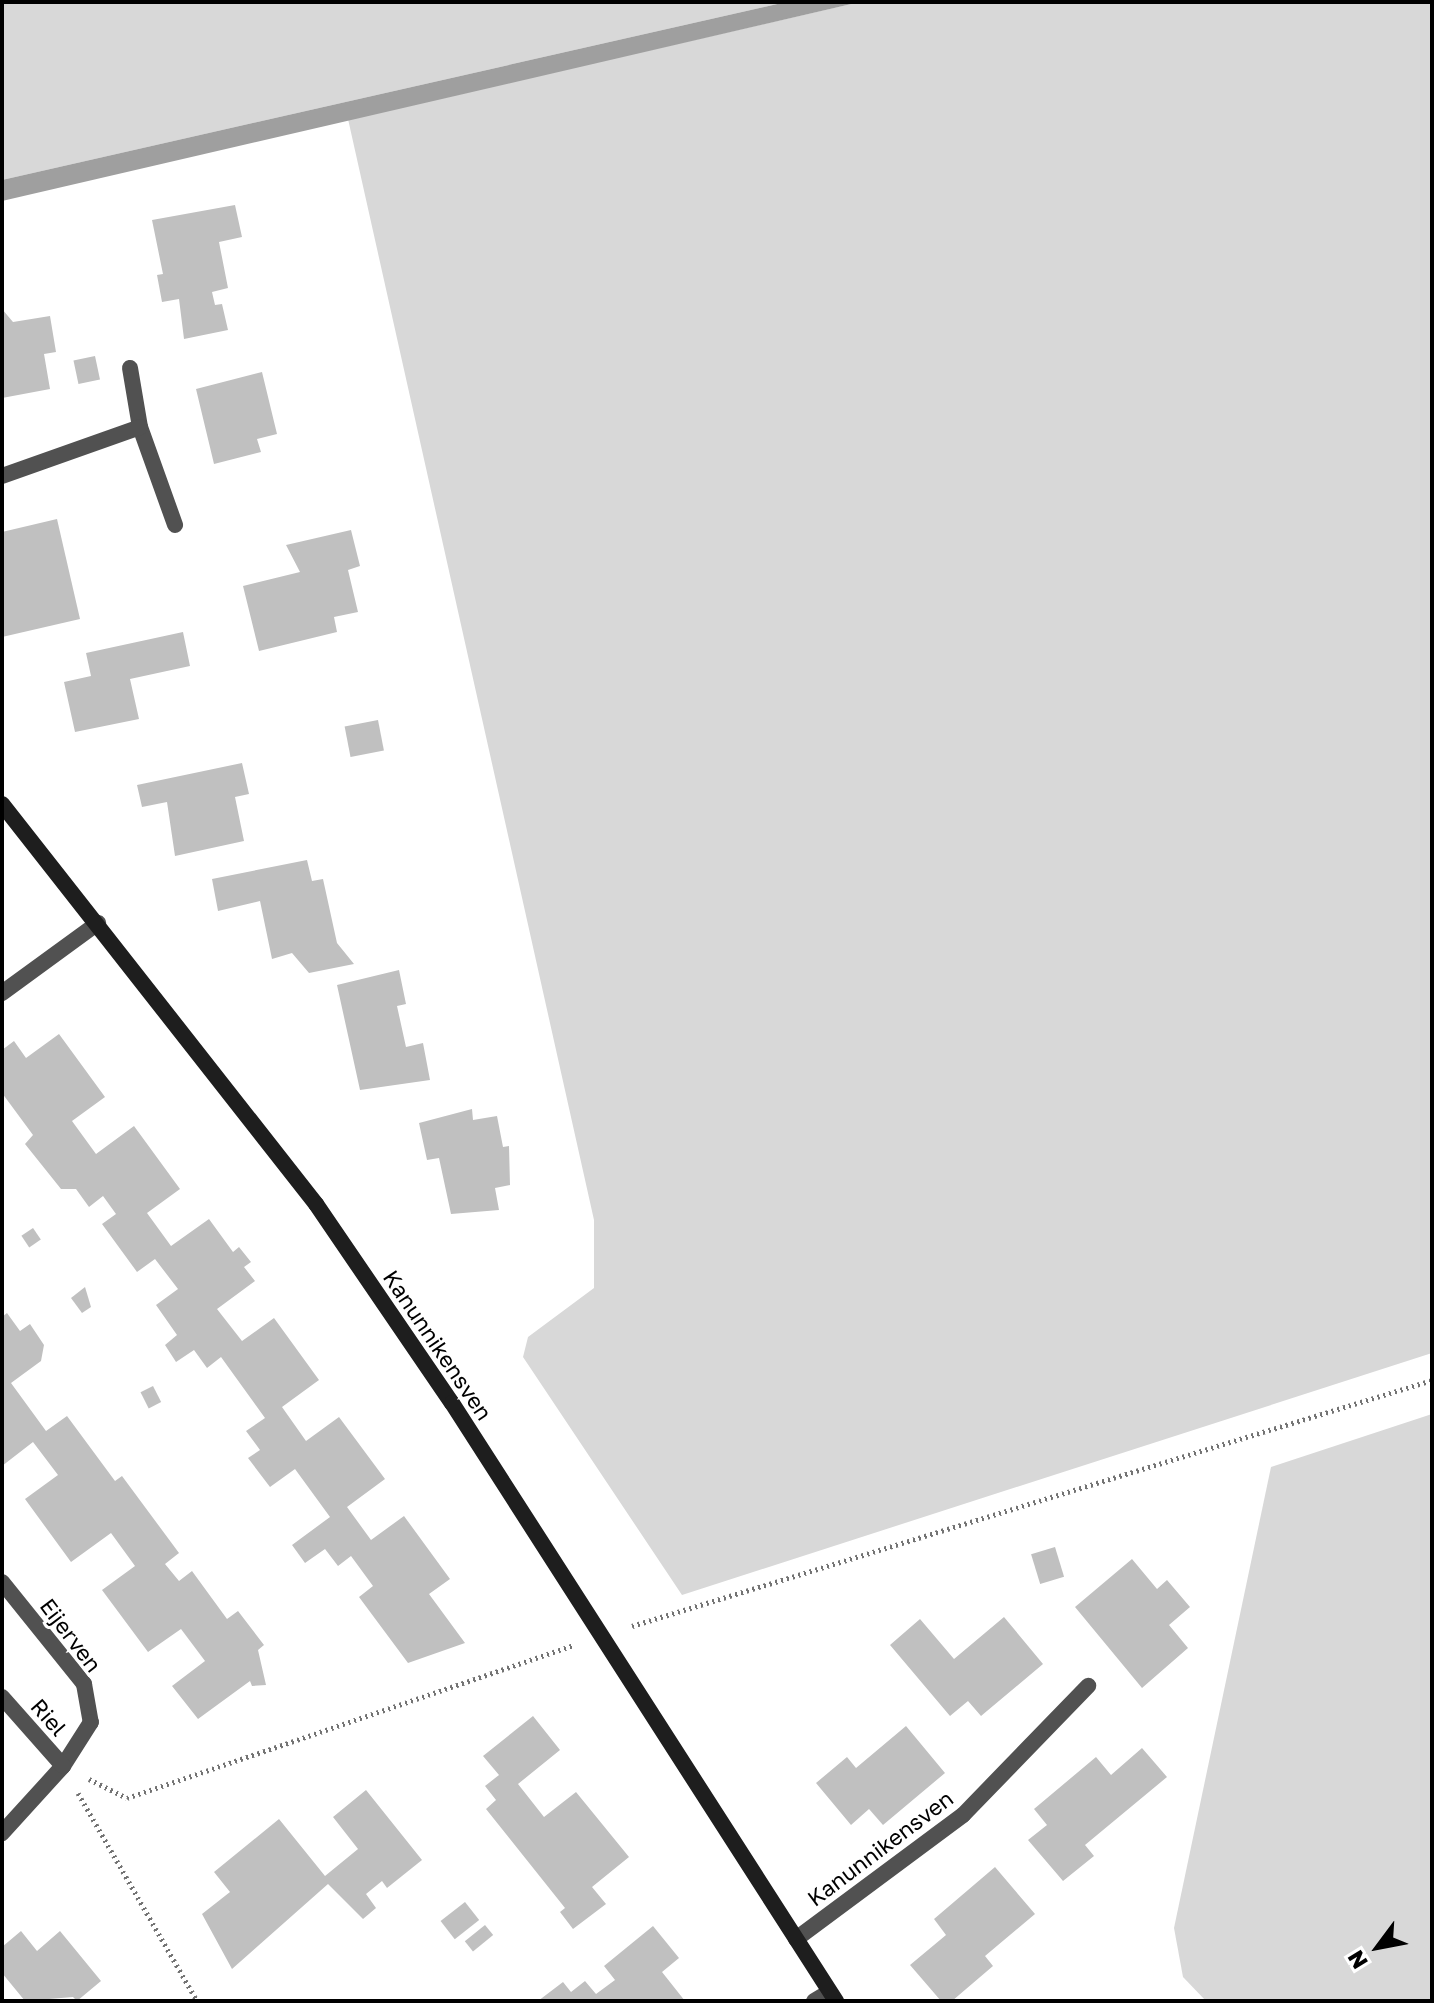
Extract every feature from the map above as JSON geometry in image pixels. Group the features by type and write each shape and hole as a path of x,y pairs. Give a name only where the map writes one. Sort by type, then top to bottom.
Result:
{"street":[{"path":"130,368 140,427 175,525"},
{"path":"2,476 140,427"},
{"name":"Kanunnikensven","path":"2,804 316,1204 833,1996"},
{"path":"2,993 98,923"},
{"name":"Eijerven","path":"2,1582 84,1684 91,1722 63,1766 2,1833"},
{"name":"Kanunnikensven","path":"796,1939 963,1815 1088,1686"},
{"name":"Riel","path":"2,1697 63,1766"},
{"path":"814,2001 833,1996"}],"path":[{"path":"63,1766 127,1798 600,1635 1432,1380"},
{"path":"63,1766 197,2001"}],"shaded area":[{"path":"2,2 786,2 2,180"},
{"path":"786,2 860,2 2,201 2,180"},
{"path":"860,2 1432,2 1432,1353 682,1595 523,1357 528,1337 594,1288 594,1220 348,119"},
{"path":"1432,1414 1432,2001 1206,2001 1183,1977 1174,1928 1271,1467"}],"building":[{"path":"235,205 242,237 219,242 228,288 212,292 215,305 222,304 228,330 184,339 179,299 162,302 157,275 163,274 152,220"},
{"path":"2,309 13,322 50,316 56,352 44,354 50,389 2,398"},
{"path":"95,356 100,379 78,384 73,361"},
{"path":"262,372 277,434 257,439 261,452 214,464 196,389"},
{"path":"57,519 80,619 2,637 2,532"},
{"path":"351,530 360,566 348,570 358,612 334,617 337,632 259,651 243,586 300,572 286,545"},
{"path":"183,632 190,666 130,679 139,719 75,732 64,682 91,676 86,653"},
{"path":"378,720 384,750 351,757 345,726"},
{"path":"242,763 249,794 235,797 244,841 175,856 167,802 142,807 137,785"},
{"path":"307,860 312,881 323,879 337,943 354,964 309,973 292,953 272,959 260,901 218,911 212,879"},
{"path":"399,970 406,1004 397,1006 406,1047 423,1043 430,1080 360,1090 337,985"},
{"path":"59,1034 105,1097 72,1121 96,1154 134,1126 180,1189 147,1213 171,1246 209,1219 233,1252 239,1247 251,1262 244,1267 255,1281 217,1309 242,1341 274,1318 319,1380 282,1407 306,1441 339,1417 385,1479 347,1507 371,1540 404,1516 450,1579 429,1594 465,1643 408,1663 359,1597 373,1586 351,1556 338,1566 325,1549 305,1563 292,1545 330,1517 295,1469 270,1487 248,1458 260,1450 246,1431 265,1418 221,1357 207,1368 194,1350 176,1362 165,1345 177,1335 156,1305 178,1289 155,1259 137,1272 102,1224 116,1214 103,1196 89,1207 76,1189 61,1189 25,1144 33,1135 2,1093 2,1050 14,1041 26,1058"},
{"path":"472,1109 473,1120 497,1116 503,1147 509,1146 510,1185 495,1188 499,1210 451,1214 439,1158 427,1160 419,1123"},
{"path":"33,1228 41,1240 29,1247 21,1236"},
{"path":"85,1287 91,1307 82,1313 71,1298"},
{"path":"7,1313 20,1331 30,1324 44,1345 41,1361 11,1383 46,1431 67,1416 115,1481 122,1476 179,1553 165,1564 179,1581 192,1571 227,1619 238,1611 264,1645 258,1650 266,1685 252,1686 250,1681 198,1719 172,1686 205,1661 181,1629 148,1652 102,1590 135,1566 111,1533 71,1562 25,1499 58,1475 33,1442 2,1466 2,1317"},
{"path":"153,1386 161,1402 149,1408 141,1392"},
{"path":"1055,1547 1064,1577 1040,1584 1031,1554"},
{"path":"1132,1559 1157,1589 1167,1580 1190,1607 1169,1625 1188,1648 1142,1688 1075,1607"},
{"path":"1004,1617 1043,1664 981,1716 968,1701 950,1716 890,1645 920,1619 954,1659"},
{"path":"533,1716 560,1750 518,1784 544,1817 576,1792 629,1857 592,1887 606,1904 573,1929 560,1912 565,1908 486,1809 496,1800 485,1786 499,1775 483,1756"},
{"path":"906,1726 945,1773 883,1825 869,1809 851,1825 816,1783 847,1757 856,1768"},
{"path":"1142,1748 1167,1777 1085,1845 1094,1856 1063,1881 1028,1840 1047,1825 1034,1809 1096,1757 1111,1775"},
{"path":"366,1790 422,1860 387,1888 382,1881 366,1894 376,1908 363,1919 328,1884 232,1969 202,1914 230,1892 214,1872 279,1819 325,1876 358,1849 333,1817"},
{"path":"995,1867 1035,1914 985,1956 993,1966 952,2001 941,2001 910,1965 946,1935 934,1919"},
{"path":"465,1902 479,1920 455,1939 441,1921"},
{"path":"485,1925 493,1935 473,1951 465,1941"},
{"path":"653,1926 679,1958 662,1972 685,2001 538,2001 563,1982 571,1992 585,1981 596,1994 615,1980 604,1966"},
{"path":"21,1931 37,1951 60,1931 101,1981 77,2001 73,1997 25,2001 2,1973 2,1947"}]}
